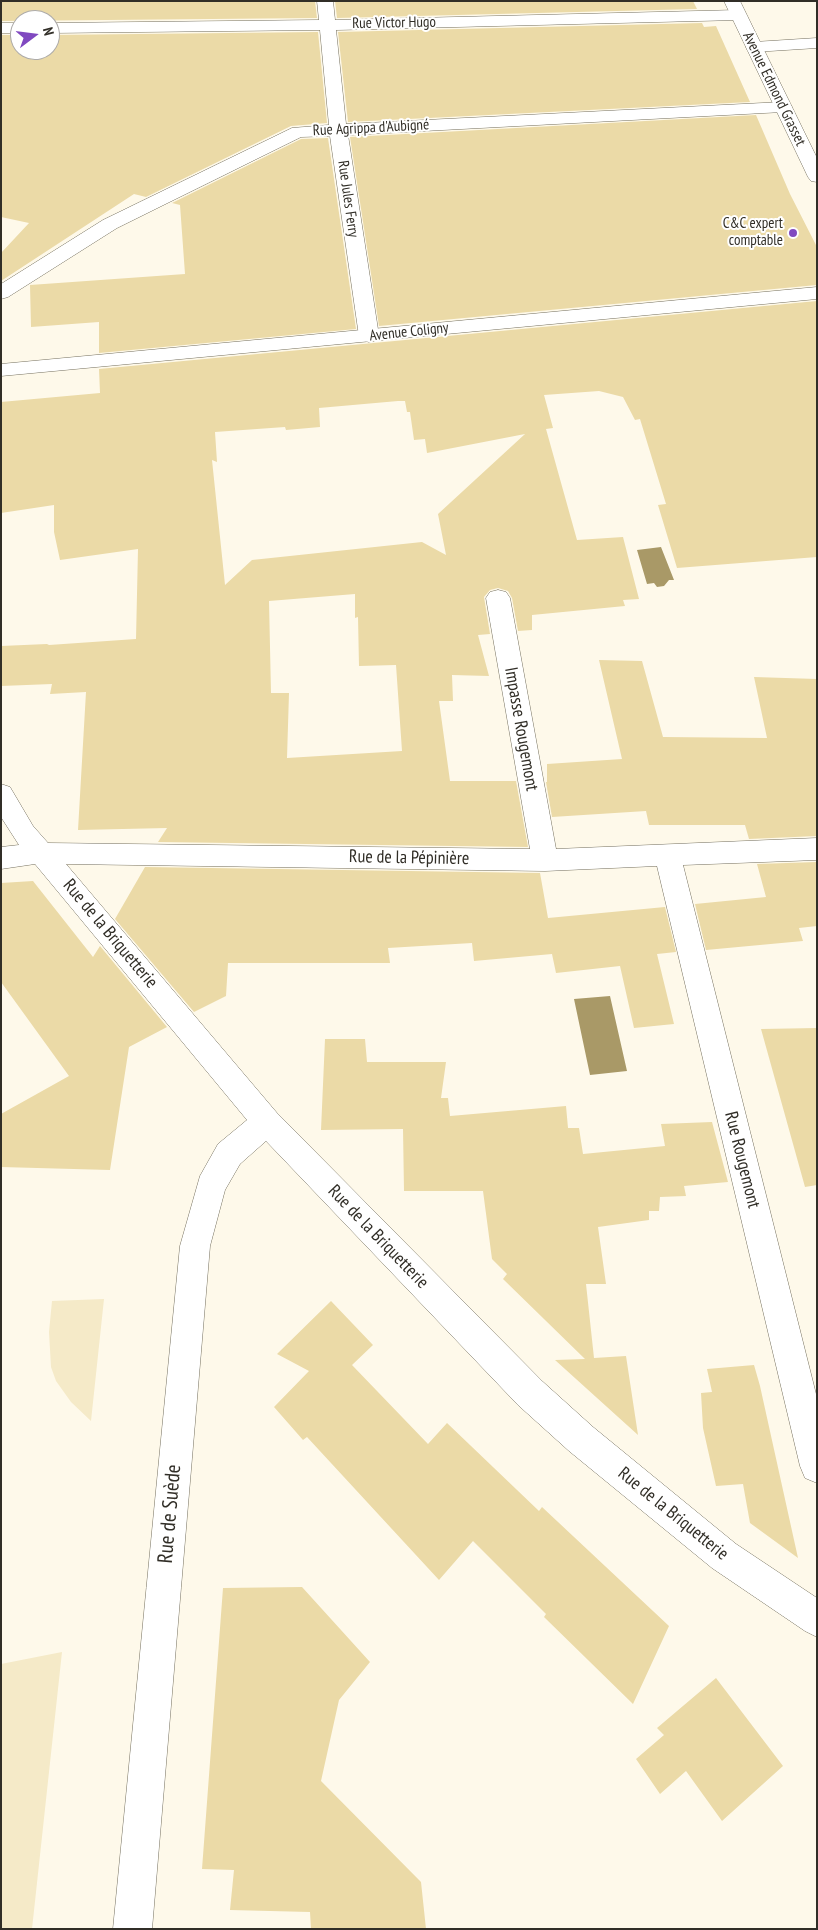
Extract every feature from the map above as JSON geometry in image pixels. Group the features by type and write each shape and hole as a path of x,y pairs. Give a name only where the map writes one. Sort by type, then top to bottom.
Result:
{"street":[{"name":"Rue Jules Ferry","path":"325,1 329,25 338,130 369,336"},
{"name":"Rue Victor Hugo","path":"60,28 329,25 735,8"},
{"name":"Avenue Edmond Grasset","path":"735,8 817,177"},
{"path":"754,47 817,43"},
{"name":"Rue Agrippa d'Aubigné","path":"1,293 110,224 298,132 783,107"},
{"name":"Avenue Coligny","path":"1,370 817,293"},
{"name":"Impasse Rougemont","path":"498,598 545,860"},
{"name":"Rue de la Briquetterie","path":"1,794 24,832 267,1122 530,1393 581,1439 724,1556 817,1618"},
{"name":"Rue de la Pépinière","path":"1,858 42,853 545,860 817,849"},
{"name":"Rue Rougemont","path":"667,854 817,1466"},
{"name":"Rue de Suède","path":"132,1929 195,1246 211,1186 229,1154 267,1122"}],"shaded area":[{"path":"661,547 674,580 669,580 664,586 657,587 654,583 647,584 637,550"},
{"path":"610,996 627,1071 590,1075 574,999"},
{"path":"104,1299 91,1421 71,1402 56,1381 51,1367 49,1332 52,1301"},
{"path":"62,1652 32,1929 1,1929 1,1664"}],"building":[{"path":"1,1 315,1 317,18 60,20 60,10 10,10 10,21 1,21"},
{"path":"335,1 693,1 697,9 337,18"},
{"path":"702,23 704,27 716,26 750,102 348,122 338,32"},
{"path":"318,32 327,123 291,126 146,197 134,194 1,281 1,253 29,223 1,217 1,35 10,35 10,60 60,60 60,35"},
{"path":"756,115 790,194 817,247 817,285 379,326 350,137"},
{"path":"328,138 356,329 99,353 99,322 31,327 30,285 185,274 180,205 172,203 301,139"},
{"path":"817,301 817,557 677,568 658,505 666,504 640,419 635,420 623,397 599,391 544,395 553,428 546,429 577,540 623,537 639,599 623,600 625,606 532,615 532,630 518,631 512,598 508,591 498,588 490,590 484,597 490,634 478,635 489,676 452,675 453,701 439,701 450,781 516,781 528,847 158,842 167,828 78,830 86,692 50,694 52,684 1,686 1,646 136,639 138,549 60,560 54,532 54,505 1,513 1,402 100,393 99,369","holes":["405,401 407,412 410,412 414,440 425,439 427,453 525,434 438,514 446,555 422,542 252,560 225,585 212,460 217,462 215,432 285,427 286,430 320,427 319,408","355,594 355,618 358,617 359,666 396,665 402,751 287,758 289,693 271,693 269,601"]},
{"path":"599,660 642,661 663,737 767,738 754,677 817,679 817,836 749,839 745,825 649,825 646,811 552,817 546,782 547,764 622,759"},
{"path":"817,862 817,926 799,928 803,941 706,950 695,904 766,897 757,864"},
{"path":"145,867 540,873 548,918 665,907 676,952 657,954 674,1024 634,1028 620,966 556,973 552,954 474,961 472,943 388,948 390,963 228,963 226,996 194,1012 115,919"},
{"path":"33,881 93,957 100,946 167,1027 129,1047 110,1170 1,1167 1,1114 69,1076 1,982 1,883"},
{"path":"817,1028 817,1185 805,1187 761,1029"},
{"path":"325,1039 365,1039 367,1062 446,1062 441,1098 448,1098 450,1116 566,1106 568,1128 579,1128 583,1154 665,1146 661,1124 712,1122 728,1182 684,1186 686,1196 660,1197 659,1211 649,1211 649,1220 598,1227 606,1284 586,1284 594,1358 626,1356 638,1435 555,1360 585,1359 503,1279 507,1274 492,1259 483,1191 404,1191 403,1129 321,1130"},
{"path":"331,1301 373,1345 352,1365 428,1444 447,1423 539,1511 542,1507 669,1626 633,1704 544,1617 546,1614 473,1541 439,1580 307,1437 303,1440 274,1407 309,1371 277,1354"},
{"path":"754,1365 798,1558 750,1523 743,1484 716,1486 703,1428 701,1393 712,1392 707,1369"},
{"path":"302,1587 370,1662 339,1700 321,1781 421,1882 426,1929 311,1929 310,1912 230,1910 234,1870 202,1869 223,1588"},
{"path":"716,1678 783,1766 722,1821 686,1771 660,1794 636,1759 664,1735 657,1728"}],"place":[{"name":"C&C expert comptable","path":"793,233"}]}
